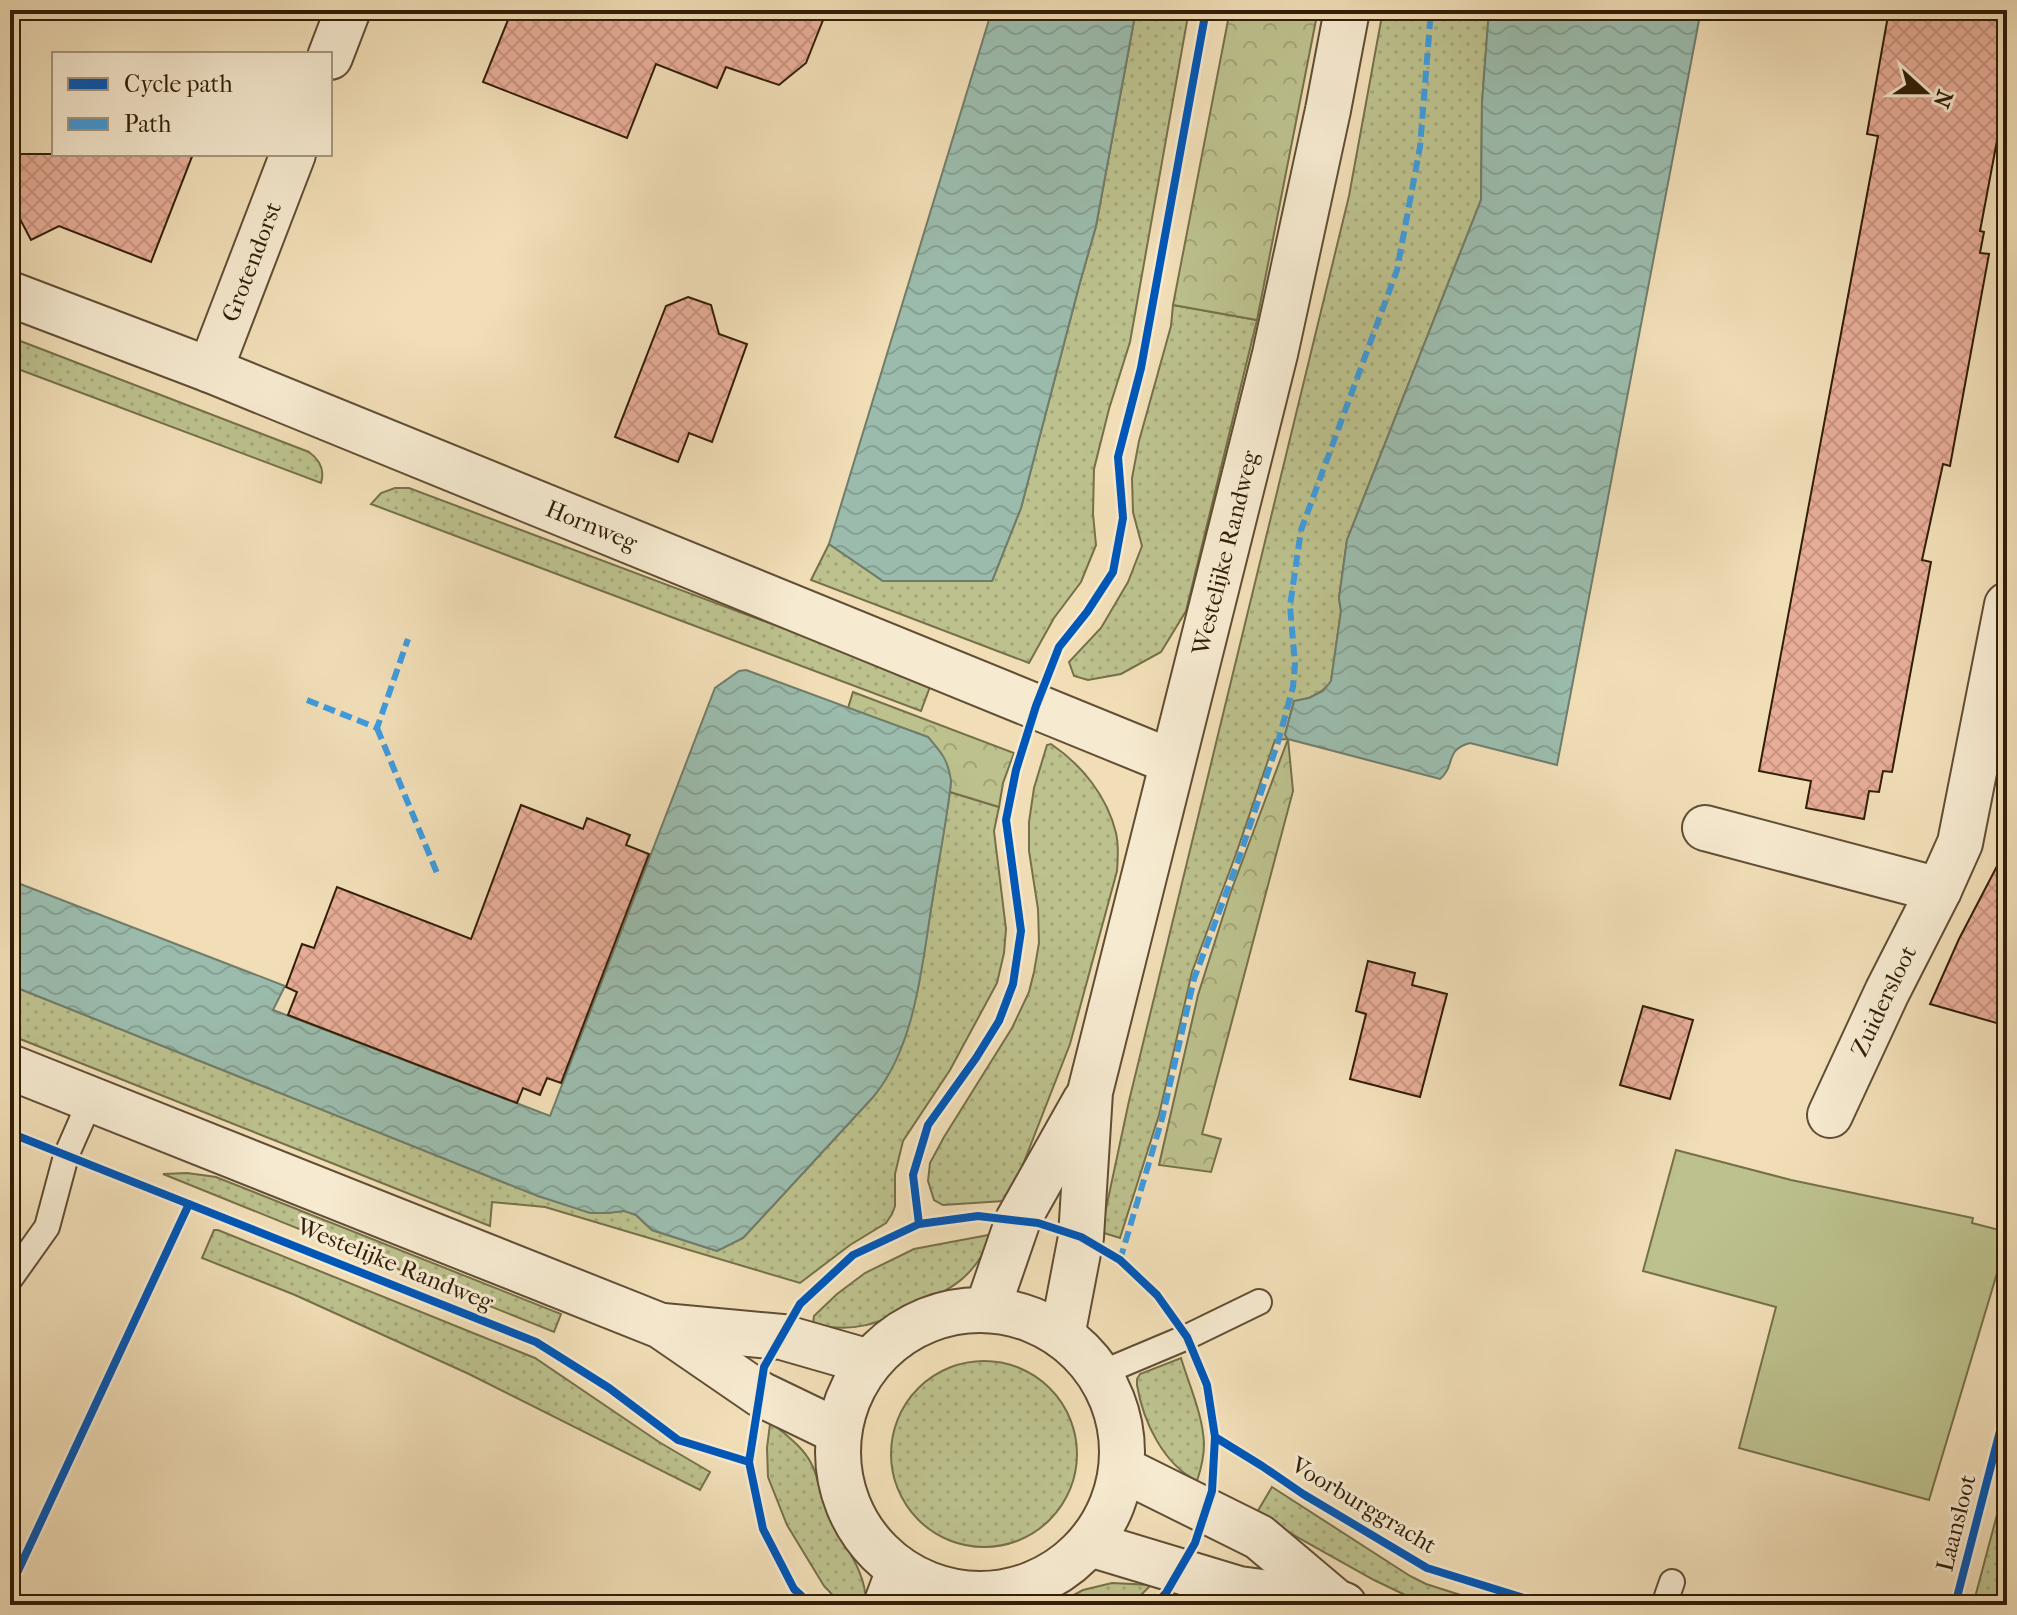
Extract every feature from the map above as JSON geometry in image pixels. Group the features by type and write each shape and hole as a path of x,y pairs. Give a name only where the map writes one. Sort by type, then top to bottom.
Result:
{"street":[{"path":"332,52 348,10"},
{"name":"Westelijke Randweg","path":"1062,1336 1081,1237 1090,1092 1275,354 1347,10"},
{"name":"Grotendorst","path":"210,370 292,156"},
{"name":"Hornweg","path":"10,294 210,370 1172,762"},
{"name":"Zuidersloot","path":"1830,1115 1960,843 2007,605"},
{"path":"1705,828 1939,890"},
{"name":"Westelijke Randweg","path":"10,1067 661,1326 760,1394 839,1432"},
{"name":"Westelijke Randweg","path":"987,1310 1018,1220 1090,1092"},
{"path":"987,1310 1014,1314 1062,1336 1082,1353 1099,1374 1119,1420 1122,1469 1111,1509 1090,1544 1063,1568 1032,1586 996,1600 929,1586 892,1588 870,1543 849,1510 838,1472 839,1432 849,1395 869,1362 894,1339 922,1322 954,1312 987,1310"},
{"name":"Westelijke Randweg","path":"661,1326 782,1337 869,1362"},
{"path":"1122,1469 1259,1537 1340,1603"},
{"path":"1090,1544 1239,1589 1340,1603"}],"lane":[{"path":"10,1279 47,1227 66,1156 91,1099"},
{"path":"1099,1374 1259,1302"}],"green space":[{"path":"1136,10 1189,10 1130,342 1094,469 1096,545 1081,582 1054,618 1029,663 811,580 829,544 883,581 992,581 1021,508 1096,226"},
{"path":"1230,10 1318,10 1257,320 1173,305"},
{"path":"1383,10 1489,10 1482,103 1481,200 1347,540 1331,682 1309,698 1294,701 1285,735 1288,739 1275,740 1192,972 1159,1115 1120,1238 1101,1232 1129,1101 1349,196"},
{"path":"1173,305 1257,320 1186,611 1161,652 1121,674 1088,680 1074,676 1069,662 1101,628 1128,582 1142,546 1133,512 1132,478 1139,441 1171,326"},
{"path":"10,337 309,452 321,466 321,483 10,366"},
{"path":"395,488 409,488 931,684 921,711 371,504 381,493"},
{"path":"853,692 1014,753 1003,783 999,807 950,792 951,781 928,737 848,708"},
{"path":"1288,739 1293,791 1202,1134 1221,1139 1211,1172 1159,1165 1198,995 1230,894"},
{"path":"1051,744 1083,772 1100,794 1117,838 1117,871 1070,1044 1010,1198 943,1205 934,1200 928,1181 930,1163 1012,1028 1029,992 1034,972 1039,943 1038,909 1029,851 1029,822 1034,788 1047,745"},
{"path":"950,792 999,807 994,831 1006,929 997,983 950,1070 903,1141 895,1174 892,1214 886,1223 850,1245 800,1283 545,1207 492,1202 490,1226 10,1035 10,985 538,1196 608,1213 624,1210 636,1215 652,1230 717,1251 743,1238 874,1096 918,988"},
{"path":"1676,1150 1791,1180 1973,1218 1972,1223 2007,1232 1929,1500 1739,1448 1776,1307 1643,1271"},
{"path":"163,1174 216,1177 561,1314 554,1332"},
{"path":"214,1230 535,1358 659,1442 710,1472 700,1490 469,1374 295,1295 202,1258"},
{"path":"991,1236 985,1250 970,1271 928,1300 866,1325 841,1328 813,1324 814,1316 865,1273 914,1249"},
{"path":"1181,1358 1203,1433 1203,1454 1197,1481 1174,1464 1156,1440 1144,1413 1137,1385 1140,1374"},
{"path":"984,1361 1020,1368 1050,1388 1070,1418 1077,1454 1070,1490 1050,1520 1020,1540 984,1547 948,1540 918,1520 898,1490 891,1454 898,1418 918,1388 948,1368"},
{"path":"772,1423 808,1457 824,1504 857,1565 866,1605 842,1605 824,1586 787,1525 768,1477 767,1448"},
{"path":"2007,1477 2007,1605 1973,1605"},
{"path":"1272,1487 1410,1576 1492,1605 1426,1605 1374,1580 1256,1514"},
{"path":"1112,1583 1151,1585 1131,1605 1055,1605 1083,1590"}],"water":[{"path":"992,10 1136,10 1096,226 1021,508 992,581 883,581 829,544"},
{"path":"1489,10 1701,10 1557,765 1470,743 1453,754 1448,769 1440,779 1288,739 1285,735 1294,701 1323,691 1331,681 1347,540 1481,200 1482,103"},
{"path":"746,670 928,737 944,757 951,781 921,975 900,1052 874,1096 743,1238 717,1251 652,1230 636,1215 624,1211 590,1213 538,1196 10,985 10,880 285,986 273,1010 550,1116 715,688 739,671"}],"building":[{"path":"512,10 827,10 806,63 779,85 726,67 717,88 656,64 627,138 483,82"},
{"path":"1889,10 2007,10 2007,132 1999,130 1980,231 1984,232 1980,253 1989,254 1950,466 1943,464 1922,560 1931,562 1892,772 1883,771 1879,792 1869,791 1864,819 1806,808 1811,781 1759,771 1878,136 1867,134"},
{"path":"10,154 192,156 151,262 59,226 31,240 10,200"},
{"path":"688,297 711,305 719,334 747,344 712,442 689,433 678,462 615,437 666,306"},
{"path":"521,805 583,829 587,818 630,835 626,845 649,854 561,1083 547,1078 540,1095 523,1088 517,1103 288,1015 297,992 286,987 302,944 314,948 337,887 471,939"},
{"path":"2007,847 2007,1026 1930,1004 1959,939"},
{"path":"1368,961 1415,973 1412,985 1447,994 1420,1097 1350,1079 1366,1014 1356,1011"},
{"path":"1643,1006 1693,1020 1670,1099 1620,1085"}],"marked path":[{"path":"1120,1260 1162,1119 1194,979 1238,861 1293,687 1295,664 1290,606 1301,530 1397,270 1420,147 1431,10"},
{"path":"307,700 377,728 408,639"},
{"path":"377,728 437,873"}],"cycle path":[{"path":"919,1224 913,1175 928,1125 999,1021 1013,984 1021,931 1006,820 1016,770 1059,647 1113,572 1123,518 1118,457 1141,368 1206,10"},
{"path":"10,1133 536,1342 609,1388 678,1440 749,1462"},
{"path":"10,1588 189,1204"},
{"path":"811,1605 794,1589 763,1529 749,1462 764,1367 800,1304 853,1255 919,1224 978,1216 1038,1223 1081,1237 1120,1260 1157,1295 1187,1337 1207,1385 1215,1437 1212,1491 1195,1543 1166,1593 1154,1605"},
{"name":"Laansloot","path":"1955,1605 2007,1404"},
{"name":"Voorburggracht","path":"1215,1437 1427,1568 1546,1605"}]}
